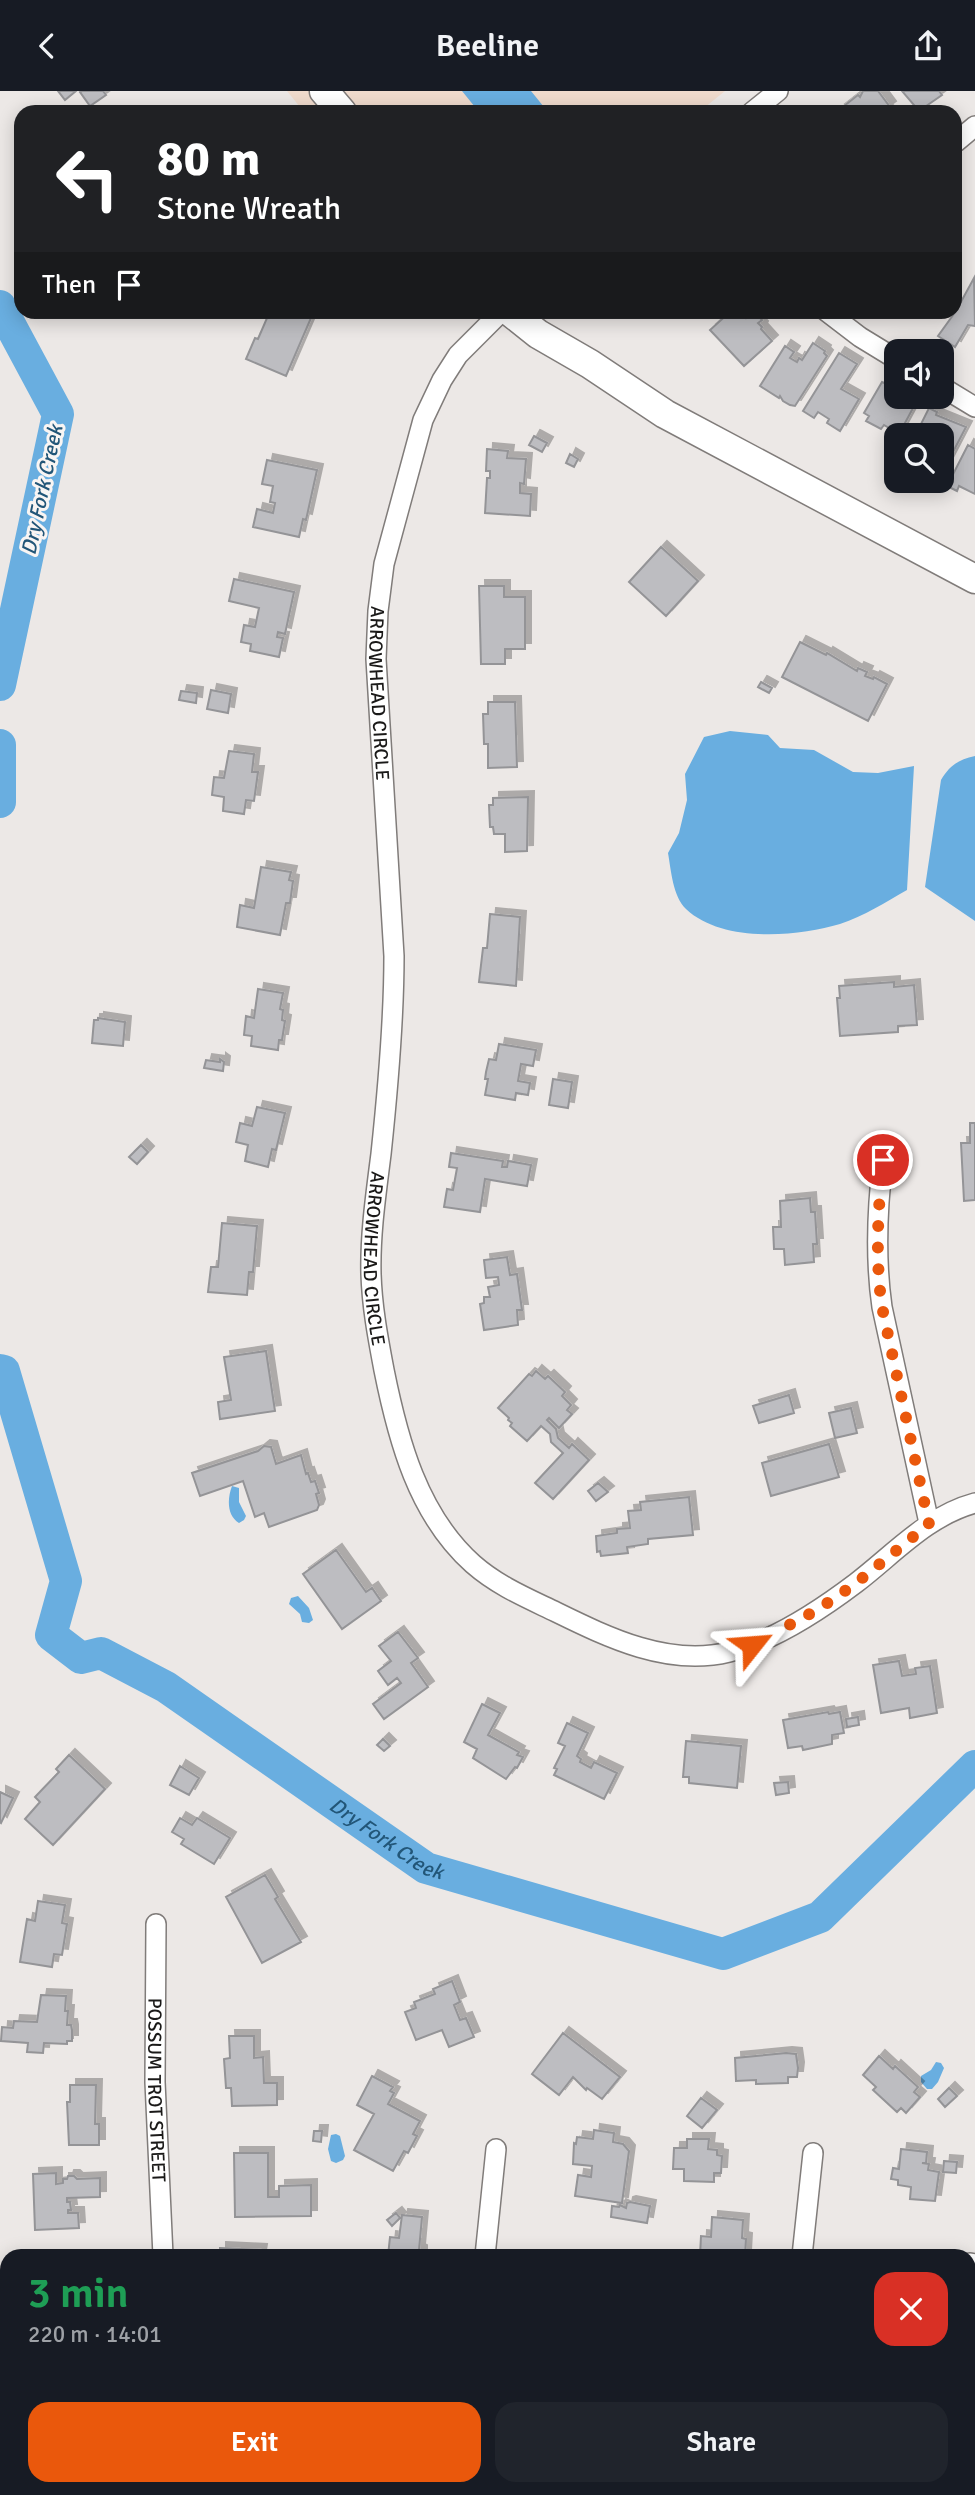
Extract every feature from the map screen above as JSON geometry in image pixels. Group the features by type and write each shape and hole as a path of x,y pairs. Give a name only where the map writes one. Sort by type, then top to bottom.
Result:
{"main road":[{"path":"324,91 336,105"},
{"path":"519,319 538,334 590,364 665,414 975,579"}],"street":[{"path":"761,105 778,91"},
{"name":"ARROWHEAD CIRCLE","path":"494,319 458,355 442,380 423,420 387,548 378,611 376,659 394,956 394,1003 372,1227 371,1274 374,1322 394,1422 403,1450 429,1506 451,1541 495,1581 607,1636 662,1652 715,1654 764,1640 817,1610 855,1584 929,1524 975,1503"},
{"path":"836,319 884,352"},
{"path":"954,394 975,407"},
{"path":"883,1160 877,1233 878,1276 882,1307 929,1524"},
{"name":"POSSUM TROT STREET","path":"156,1924 155,2082 163,2249"},
{"path":"486,2249 496,2149"},
{"path":"803,2249 813,2153"}],"shaded area":[{"path":"287,91 725,91 708,105 298,105"}],"water":[{"path":"462,91 531,91 542,105 473,105"},
{"path":"730,731 768,735 780,748 814,750 853,772 878,773 914,766 907,890 840,924 782,934 719,928 686,909 675,890 668,853 679,833 687,800 685,774 704,737"},
{"path":"975,756 975,921 925,887 941,780 955,764"},
{"path":"232,1486 239,1488 239,1502 246,1516 239,1523 232,1516 229,1507"},
{"path":"298,1596 309,1608 313,1620 309,1623 302,1622 300,1614 289,1604 291,1598"},
{"path":"936,2062 941,2063 944,2068 938,2082 932,2089 927,2089 921,2082 921,2076 931,2070"},
{"path":"331,2135 340,2136 345,2156 336,2163 331,2161 328,2149"}],"building":[{"path":"58,91 76,91 65,100"},
{"path":"103,91 106,95 89,105 80,92"},
{"path":"863,91 878,91 888,105 845,105 858,95 860,97"},
{"path":"902,91 939,91 942,95 928,105 914,105"},
{"path":"974,278 975,326 968,325 955,347 954,339 938,336 950,319 962,319 962,300"},
{"path":"267,319 311,319 286,376 246,359 255,338 258,339"},
{"path":"722,319 761,319 758,323 772,341 744,366 710,330"},
{"path":"813,343 825,351 827,356 795,406 760,386 785,346 794,352 790,358 797,362 799,358 802,360"},
{"path":"839,353 857,364 841,389 859,399 840,431 827,423 829,419 818,412 814,418 803,411"},
{"path":"882,382 884,409 913,409 905,423 884,423 881,429 866,421 869,416 864,413"},
{"path":"931,409 937,412 936,415 966,427 954,450 954,423 922,423"},
{"path":"534,436 547,443 542,452 529,445"},
{"path":"968,445 975,449 975,494 959,486 957,491 954,490 954,472"},
{"path":"487,449 508,451 507,458 526,459 524,484 520,483 520,493 531,494 530,516 485,513 487,478 490,478 490,471 486,471"},
{"path":"570,454 578,459 574,467 566,463"},
{"path":"267,460 317,470 306,520 303,519 299,537 253,527 257,509 273,513 275,503 270,502 273,486 262,484"},
{"path":"661,547 698,581 666,616 629,582"},
{"path":"234,579 294,592 285,634 278,632 277,637 283,638 279,657 250,651 251,644 241,642 244,625 255,627 259,608 229,601"},
{"path":"479,586 504,586 504,597 525,597 525,649 505,649 505,664 481,664"},
{"path":"800,642 826,655 827,653 857,671 858,668 867,672 865,676 874,677 887,684 868,721 782,677"},
{"path":"761,682 772,688 769,693 758,687"},
{"path":"211,690 231,694 228,713 207,709"},
{"path":"181,691 197,693 196,703 179,700"},
{"path":"488,702 515,702 517,767 488,768 488,744 484,744 483,714 488,714"},
{"path":"229,751 254,754 252,772 258,772 254,801 246,800 244,814 223,811 224,797 212,795 214,777 224,778"},
{"path":"528,797 527,851 505,852 505,834 494,834 493,827 490,827 489,805 493,805 493,798"},
{"path":"261,867 291,872 289,880 293,881 290,903 286,903 280,935 237,927 240,905 254,908"},
{"path":"490,914 520,917 516,986 479,982 483,948 487,948"},
{"path":"894,982 894,987 914,985 917,1025 898,1026 898,1032 840,1036 837,998 840,998 839,986"},
{"path":"258,989 283,993 280,1009 283,1010 282,1020 285,1021 278,1050 251,1046 252,1036 244,1035 246,1016 254,1018"},
{"path":"98,1018 125,1022 123,1046 92,1043 94,1020"},
{"path":"499,1044 536,1050 533,1066 521,1064 518,1081 530,1083 528,1095 516,1093 515,1100 485,1095 489,1059 496,1060"},
{"path":"220,1059 224,1062 223,1071 204,1068 206,1060 220,1062"},
{"path":"553,1079 572,1082 568,1108 549,1105"},
{"path":"257,1107 285,1113 276,1150 272,1149 268,1167 245,1161 248,1145 236,1142 240,1123 252,1126"},
{"path":"970,1123 975,1123 975,1200 964,1201 961,1143 970,1143"},
{"path":"141,1145 148,1152 137,1164 129,1157"},
{"path":"451,1153 503,1161 502,1167 507,1167 508,1161 531,1165 527,1186 485,1179 480,1212 444,1207 447,1189 453,1190 457,1168 449,1167"},
{"path":"810,1198 811,1212 815,1212 817,1244 813,1244 814,1262 785,1265 784,1249 774,1249 773,1227 781,1227 780,1201"},
{"path":"222,1223 257,1226 253,1272 249,1272 247,1295 208,1292 211,1267 218,1267"},
{"path":"507,1257 510,1275 517,1274 522,1310 517,1310 518,1325 484,1330 480,1304 484,1303 484,1297 490,1297 488,1287 499,1285 498,1277 486,1278 484,1260"},
{"path":"266,1351 275,1411 220,1419 218,1402 231,1400 224,1357"},
{"path":"536,1371 545,1379 548,1376 565,1392 562,1396 571,1405 567,1410 572,1414 559,1428 549,1418 547,1420 556,1429 558,1438 569,1448 572,1444 589,1460 553,1499 535,1483 563,1453 551,1442 550,1434 541,1426 527,1441 510,1426 512,1423 509,1418 498,1408 529,1374 532,1376"},
{"path":"789,1395 794,1413 759,1423 753,1406"},
{"path":"851,1408 857,1433 835,1438 829,1413"},
{"path":"829,1444 839,1477 771,1496 762,1463"},
{"path":"264,1446 271,1447 276,1464 301,1455 306,1474 308,1473 311,1482 315,1481 319,1493 316,1494 319,1505 317,1510 269,1527 264,1513 255,1517 243,1481 200,1496 192,1473 258,1451"},
{"path":"598,1483 608,1492 596,1501 588,1491"},
{"path":"689,1497 693,1535 648,1539 648,1544 627,1547 628,1553 601,1556 600,1551 597,1552 596,1536 630,1528 628,1511 641,1510 640,1502"},
{"path":"336,1550 366,1592 372,1588 381,1601 342,1629 303,1574"},
{"path":"398,1632 418,1658 411,1663 428,1687 384,1719 373,1704 401,1683 397,1678 388,1685 378,1671 391,1661 379,1646"},
{"path":"899,1661 902,1676 916,1674 915,1668 930,1666 937,1713 910,1718 909,1708 881,1713 873,1665"},
{"path":"482,1704 500,1713 488,1735 519,1752 517,1755 523,1757 506,1779 473,1758 477,1749 464,1742"},
{"path":"840,1712 844,1733 832,1735 832,1744 803,1750 802,1746 788,1748 783,1720"},
{"path":"858,1717 859,1725 847,1727 846,1719"},
{"path":"567,1723 588,1733 577,1756 581,1759 580,1762 591,1768 594,1762 617,1773 604,1799 554,1775 557,1769 554,1768 565,1746 558,1743"},
{"path":"383,1739 390,1746 384,1751 377,1745"},
{"path":"686,1741 741,1746 737,1788 689,1783 689,1777 683,1777"},
{"path":"69,1755 105,1789 53,1845 25,1819 40,1802 35,1797 59,1772 56,1769"},
{"path":"180,1766 199,1778 189,1795 170,1785"},
{"path":"788,1782 789,1793 776,1795 774,1783"},
{"path":"0,1792 13,1798 1,1823 0,1822"},
{"path":"180,1818 192,1825 197,1818 230,1838 214,1864 181,1844 184,1839 172,1832"},
{"path":"265,1875 278,1897 275,1899 301,1942 262,1963 226,1897"},
{"path":"38,1901 65,1905 62,1923 67,1924 62,1955 54,1954 52,1967 20,1962 27,1919 35,1921"},
{"path":"452,1981 460,2002 454,2005 460,2020 466,2018 474,2037 449,2047 442,2030 416,2040 405,2012 416,2008 414,2002 435,1994 433,1989"},
{"path":"41,1995 66,1996 65,2011 68,2011 67,2025 71,2025 72,2041 67,2041 67,2044 44,2043 43,2053 27,2052 28,2043 1,2041 2,2027 13,2028 14,2021 37,2022"},
{"path":"563,2033 620,2077 602,2099 587,2088 586,2090 573,2077 559,2095 532,2074"},
{"path":"229,2036 254,2036 254,2058 263,2057 264,2083 277,2083 277,2105 232,2106 231,2088 226,2088 224,2059 230,2058"},
{"path":"796,2054 798,2068 797,2077 788,2077 788,2083 756,2084 756,2080 736,2081 735,2058"},
{"path":"879,2056 893,2069 895,2066 918,2087 914,2092 920,2097 906,2113 901,2108 897,2112 873,2090 876,2087 863,2075"},
{"path":"372,2076 393,2087 390,2091 394,2093 388,2104 420,2121 413,2134 417,2136 408,2153 404,2151 393,2171 354,2150 374,2114 357,2105"},
{"path":"70,2085 96,2085 95,2124 99,2124 99,2145 69,2145 67,2102 70,2102"},
{"path":"949,2088 957,2096 945,2107 938,2099"},
{"path":"701,2098 717,2110 702,2128 687,2116"},
{"path":"594,2130 614,2133 613,2142 623,2144 629,2151 622,2203 575,2196 578,2175 591,2177 592,2166 573,2164 574,2143 576,2144 577,2137 593,2139"},
{"path":"314,2131 322,2131 321,2142 313,2141"},
{"path":"687,2139 709,2139 708,2149 717,2150 717,2155 722,2156 721,2173 714,2173 714,2182 684,2181 684,2169 673,2169 674,2148 687,2148"},
{"path":"901,2149 927,2152 926,2163 922,2163 929,2164 928,2170 939,2172 935,2201 910,2199 911,2187 898,2185 898,2180 891,2179 893,2168 899,2169"},
{"path":"234,2153 268,2153 268,2197 279,2197 279,2186 311,2185 311,2216 235,2217"},
{"path":"944,2161 957,2162 956,2173 943,2172"},
{"path":"56,2173 56,2184 63,2183 63,2179 68,2176 77,2179 100,2178 100,2197 67,2198 71,2210 68,2210 68,2213 78,2213 79,2228 35,2230 33,2174"},
{"path":"630,2202 650,2206 647,2223 611,2217 612,2206 620,2205 626,2208"},
{"path":"396,2213 400,2218 392,2226 387,2220"},
{"path":"402,2215 422,2217 419,2249 389,2249 390,2237 399,2238"},
{"path":"712,2217 743,2220 742,2238 746,2239 745,2249 700,2249 701,2236 711,2237"}],"waterway":[{"name":"Dry Fork Creek","path":"0,306 58,414 0,685"},
{"name":"Dry Fork Creek","path":"0,745 0,802"},
{"name":"Dry Fork Creek","path":"0,1370 4,1371 66,1581 51,1635 81,1658 101,1653 166,1687 426,1868 723,1954 820,1917 975,1766"}],"route":[{"path":"752,1645 817,1610 855,1584 929,1524 882,1307 878,1276 877,1245 883,1160"}]}
